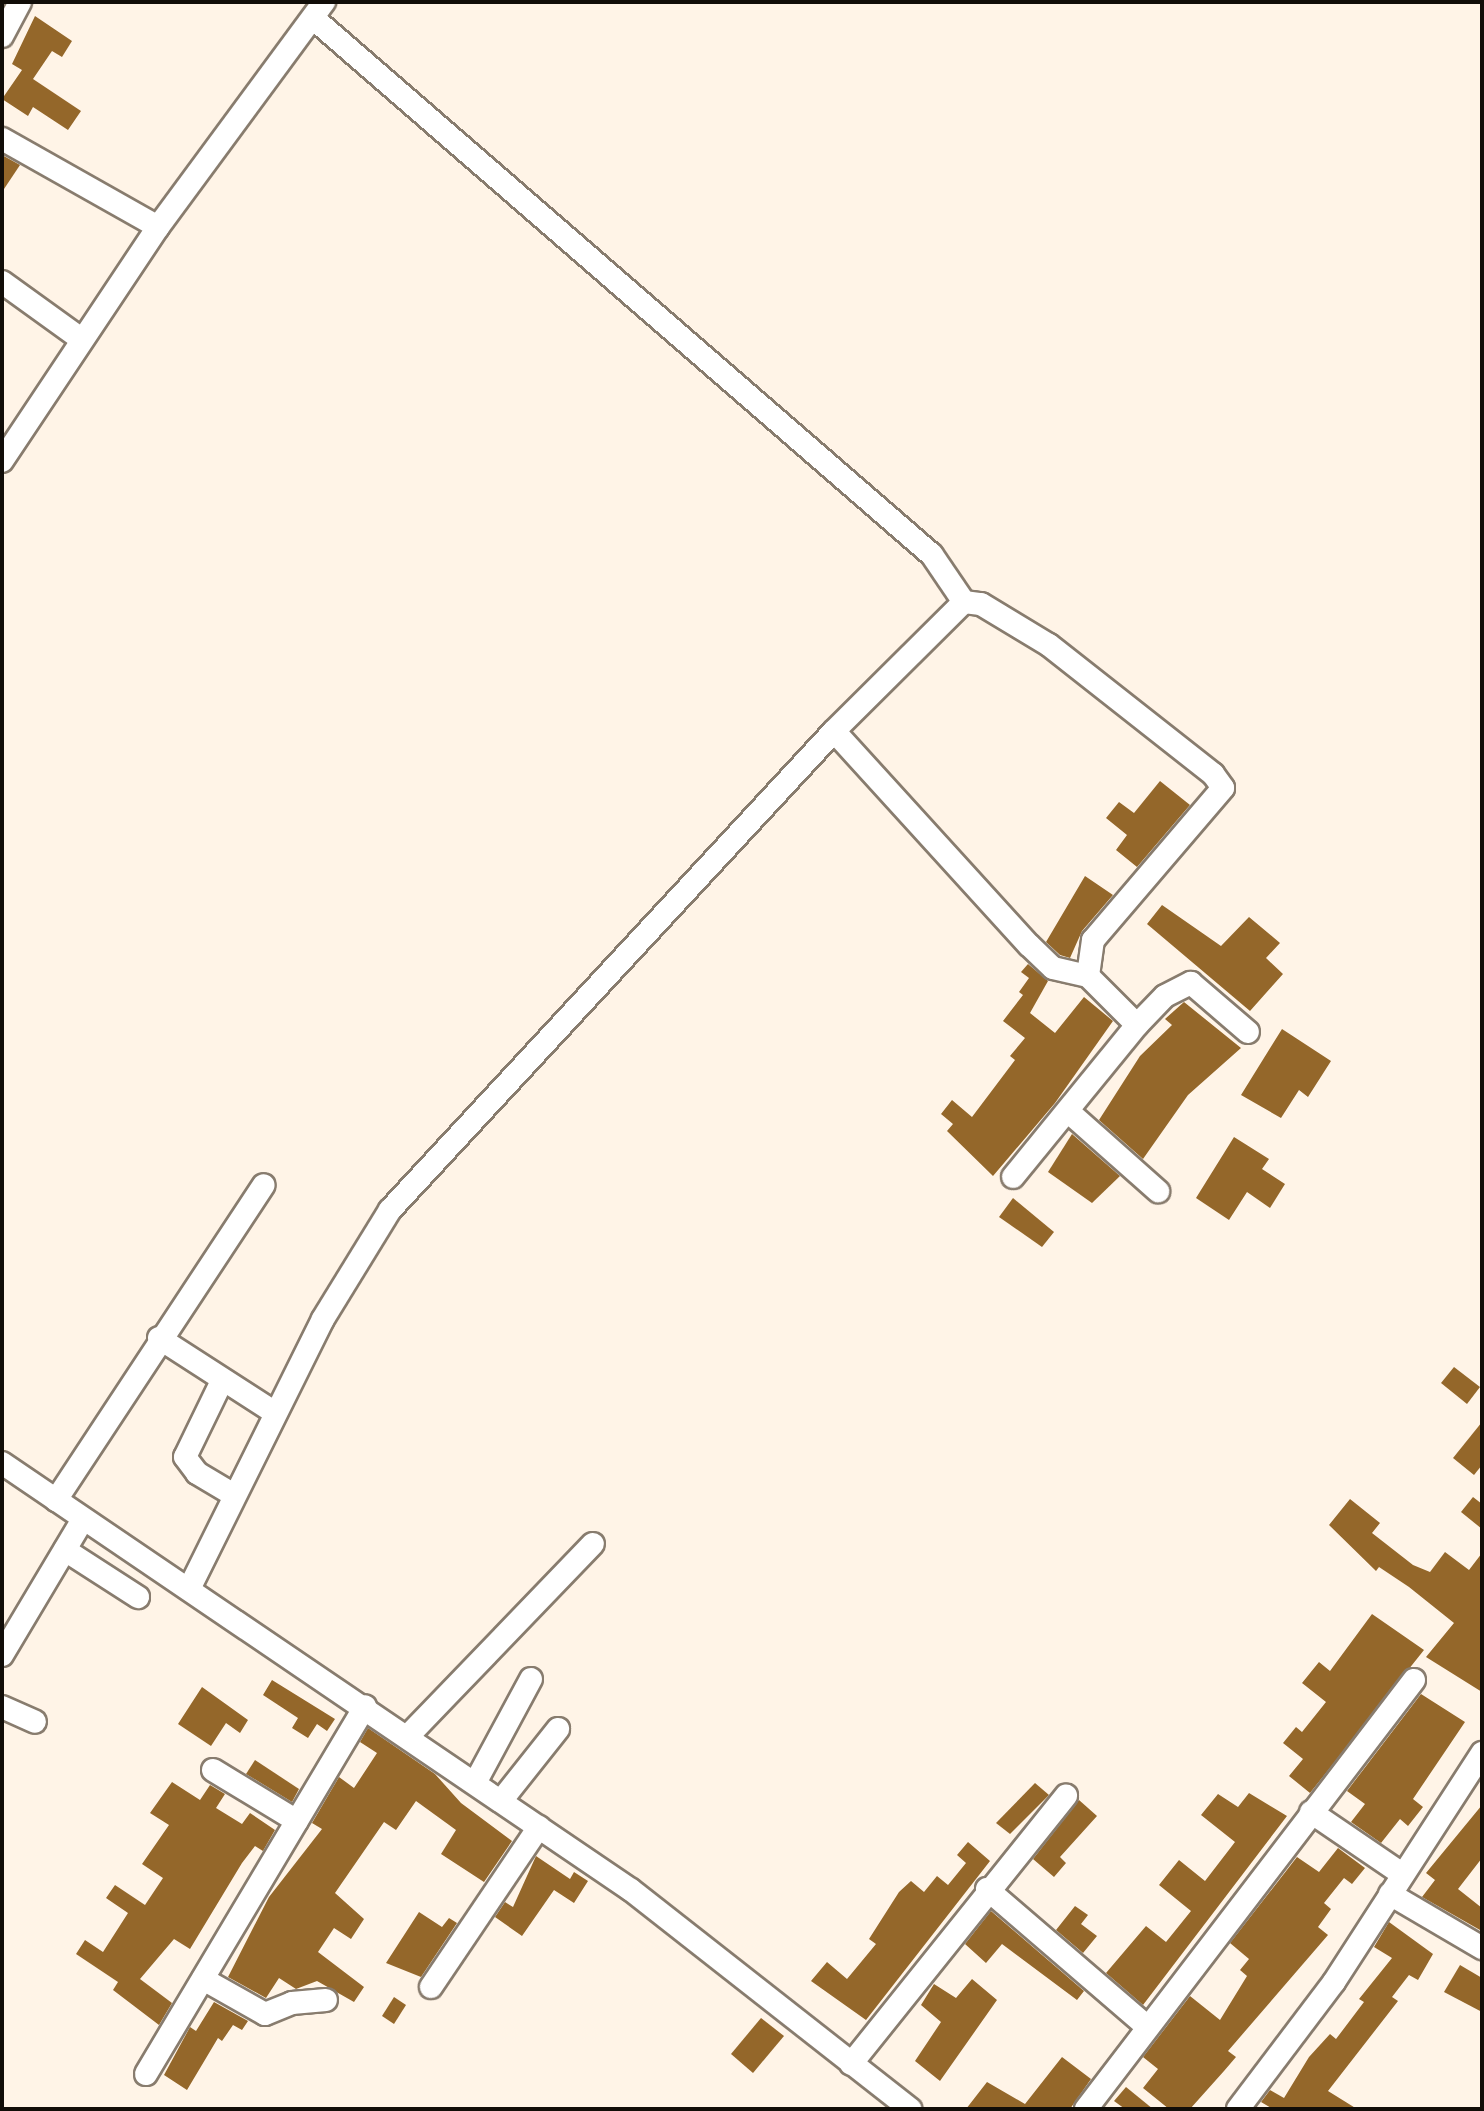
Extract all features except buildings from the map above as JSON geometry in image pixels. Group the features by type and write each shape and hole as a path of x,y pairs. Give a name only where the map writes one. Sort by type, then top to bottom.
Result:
{"street":[{"path":"2,36 20,2"},
{"path":"2,461 158,227 318,10 932,555 964,602 981,604 1049,645 1222,784 1216,800 1098,929 1088,976"},
{"path":"2,139 158,227"},
{"path":"2,282 81,339"},
{"path":"189,1589 274,1412 363,1246 390,1210 834,731 964,602"},
{"path":"834,731 1029,945 1053,968 1088,976 1137,1025"},
{"path":"1013,1177 1070,1113 1137,1025 1165,996 1191,983 1248,1032"},
{"path":"1070,1113 1158,1191"},
{"path":"56,1500 159,1338 264,1185"},
{"path":"159,1338 221,1383 274,1412"},
{"path":"221,1383 185,1457 197,1473 234,1495"},
{"path":"2,1463 365,1706 713,1950 910,2109"},
{"path":"2,1655 83,1519"},
{"path":"407,1737 593,1544"},
{"path":"65,1550 138,1597"},
{"path":"475,1783 531,1679"},
{"path":"1086,2109 1146,2026 1414,1680"},
{"path":"146,2074 365,1706"},
{"path":"2,1707 35,1722"},
{"path":"501,1801 558,1729"},
{"path":"1238,2109 1306,2023 1482,1753"},
{"path":"213,1770 297,1821"},
{"path":"851,2064 987,1889 1066,1796"},
{"path":"1311,1812 1402,1874"},
{"path":"431,1987 539,1827"},
{"path":"987,1889 1146,2026"},
{"path":"1390,1894 1482,1948"},
{"path":"203,1979 265,2014 292,2003 326,2000"}]}
